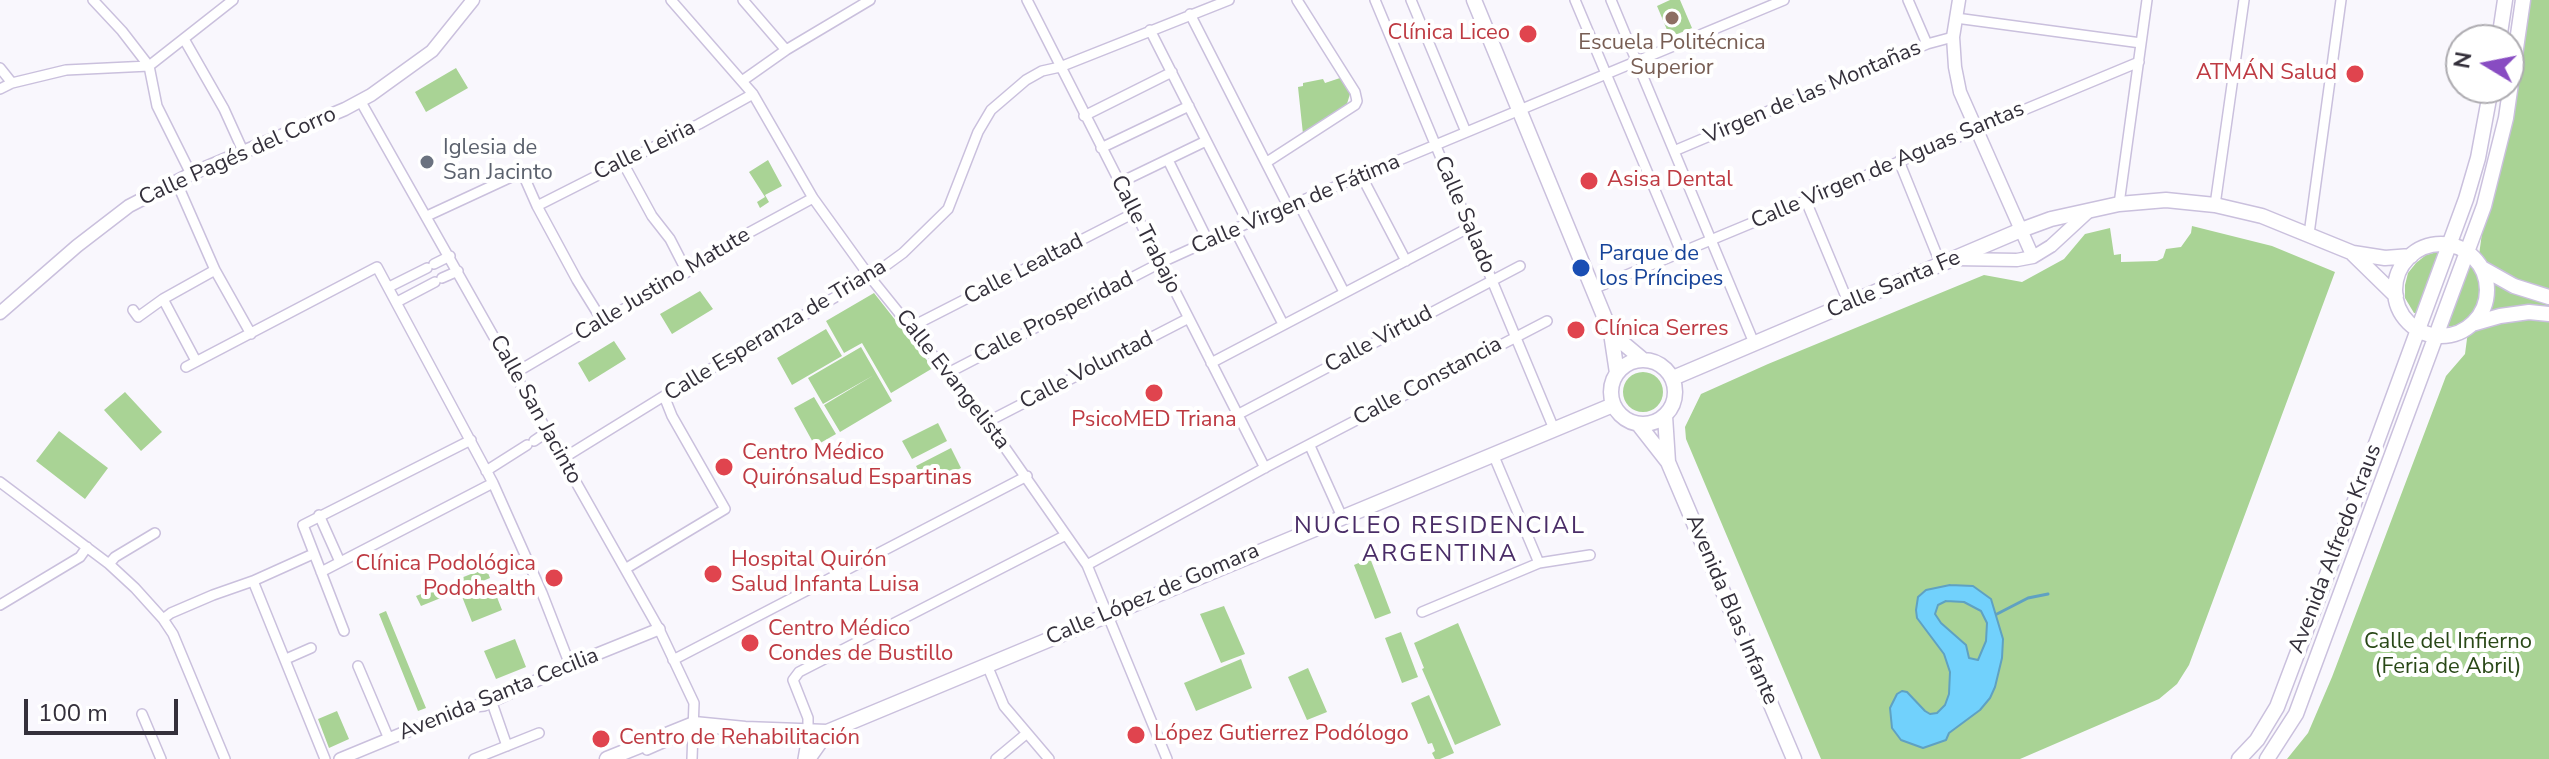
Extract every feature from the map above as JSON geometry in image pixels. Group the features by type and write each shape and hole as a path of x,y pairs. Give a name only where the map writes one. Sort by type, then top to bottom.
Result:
{"main road":[{"name":"Calle Pagés del Corro","path":"0,313 77,246 129,206 191,174 361,102 432,51 473,0"},
{"path":"1474,0 1611,333 1617,373"},
{"path":"1959,0 1953,37 1960,92 2033,257"},
{"path":"2501,24 2505,0"},
{"path":"2519,24 2523,0"},
{"name":"Avenida Alfredo Kraus","path":"2239,759 2257,740 2277,707 2462,209 2478,158 2488,104"},
{"path":"2422,372 2435,355 2482,312 2487,281 2476,260 2477,238 2496,162 2506,104"},
{"name":"Calle Santa Fe","path":"1673,378 2021,230 2091,209 2166,200 2215,205 2262,216 2353,253"},
{"path":"1948,262 2033,257 2051,246 2091,209"},
{"path":"2403,366 2407,336 2398,302 2397,278 2415,252 2448,228 2462,209"},
{"path":"2353,253 2385,258 2415,252 2434,244 2449,244 2507,283 2549,297"},
{"path":"2353,253 2398,302 2407,320 2417,329 2436,335 2455,334 2500,316 2529,312 2549,314"},
{"name":"Avenida Alfredo Kraus","path":"2267,759 2296,714 2436,335 2476,260"},
{"path":"1611,333 1642,359"},
{"path":"1642,359 1655,361 1665,368 1676,388 1675,398 1665,416 1653,423 1639,425 1619,414 1611,394 1617,373 1633,361 1642,359"},
{"name":"Calle López de Gomara","path":"827,732 1613,405"},
{"name":"Avenida Blas Infante","path":"1665,416 1668,462"},
{"name":"Avenida Blas Infante","path":"1639,425 1668,462 1794,759"},
{"path":"607,759 694,726 827,732"},
{"path":"807,757 827,732"}],"street":[{"path":"93,0 149,66 157,106 191,174"},
{"path":"0,89 12,83 66,70 149,66 233,0"},
{"name":"Calle Evangelista","path":"671,0 753,94 813,198 870,277 987,422 1087,565 1167,759"},
{"path":"743,0 786,50"},
{"path":"742,81 786,50 870,0"},
{"name":"Calle Trabajo","path":"1027,0 1265,468"},
{"name":"Calle Esperanza de Triana","path":"562,459 870,277 903,253 948,209 978,132 991,110 1026,80 1042,71 1060,67 1229,0"},
{"path":"1267,162 1357,101 1355,92 1297,0"},
{"name":"Calle Salado","path":"1375,0 1554,429"},
{"path":"1411,0 1466,132"},
{"path":"1575,0 1681,252"},
{"path":"1611,0 1754,343"},
{"name":"Calle Virgen de Fátima","path":"1160,263 1288,206 1784,0"},
{"path":"1908,0 1927,44"},
{"path":"2119,204 2147,0"},
{"path":"2215,205 2244,0"},
{"path":"2309,234 2341,0"},
{"path":"1190,14 1288,206"},
{"path":"1956,18 2141,43"},
{"path":"1150,30 1248,223"},
{"name":"Virgen de las Montañas","path":"1674,151 1927,44 1953,37"},
{"path":"184,39 224,109 243,151"},
{"name":"Calle Virgen de Aguas Santas","path":"1593,289 2139,62"},
{"path":"0,68 12,83"},
{"path":"1084,116 1172,72"},
{"name":"Calle Leiria","path":"537,206 753,94"},
{"name":"Calle San Jacinto","path":"361,102 659,629 694,703 692,759"},
{"path":"1101,148 1189,106"},
{"path":"1119,183 1206,141"},
{"path":"1168,160 1208,241"},
{"path":"622,161 687,272"},
{"path":"1899,161 1948,262"},
{"path":"427,216 522,172 537,206 603,322"},
{"path":"1362,177 1406,261"},
{"path":"176,181 215,270 251,334"},
{"name":"Calle Justino Matute","path":"515,373 741,237 813,198"},
{"path":"1806,201 1849,304"},
{"path":"1298,202 1344,292"},
{"name":"Calle Lealtad","path":"911,327 1136,212"},
{"path":"1211,363 1470,227"},
{"path":"1235,230 1283,324"},
{"path":"389,287 450,256"},
{"name":"Calle Prosperidad","path":"948,373 1160,263"},
{"name":"Calle Virtud","path":"1237,415 1520,266"},
{"path":"186,367 377,267 493,483 570,665"},
{"path":"133,310 138,317 215,270"},
{"path":"397,302 458,271"},
{"path":"163,299 196,361"},
{"name":"Calle Voluntad","path":"987,422 1187,319"},
{"name":"Calle Constancia","path":"1087,565 1547,321"},
{"path":"625,569 723,511 724,506 672,416 664,396"},
{"path":"486,471 547,432"},
{"path":"344,631 303,525 471,440"},
{"path":"1310,446 1342,517"},
{"path":"1493,454 1539,563"},
{"path":"673,660 1027,476"},
{"path":"0,482 109,564 163,619 173,634 225,759"},
{"path":"321,572 493,483"},
{"path":"319,515 340,562"},
{"path":"109,564 115,557 155,533"},
{"path":"807,757 808,718 793,680 799,672 1066,535"},
{"path":"0,605 80,557 87,547"},
{"path":"163,619 313,554"},
{"path":"1422,612 1539,563 1590,555"},
{"path":"253,581 325,759"},
{"name":"Avenida Santa Cecilia","path":"340,759 370,754 389,739 466,707 484,705 570,665 659,629"},
{"path":"286,659 311,648"},
{"path":"987,665 1004,706 1049,759"},
{"path":"358,666 389,739"},
{"path":"491,700 507,746"},
{"path":"142,714 161,759"},
{"path":"625,759 673,740 694,726"},
{"path":"792,730 807,757"},
{"path":"474,759 539,733"},
{"path":"996,759 1026,734"}],"green space":[{"path":"1670,0 1680,0 1692,28 1670,37 1657,6"},
{"name":"Calle del Infierno (Feria de Abril)","path":"2530,0 2549,0 2549,759 2287,759 2308,733 2446,376 2465,354 2470,316 2458,325 2447,327 2471,263 2477,270 2482,233 2513,104 2525,104 2525,33"},
{"path":"456,68 468,88 426,112 415,92"},
{"path":"1340,78 1350,94 1346,107 1303,134 1298,87 1303,83 1323,79 1325,83"},
{"path":"768,160 782,186 765,195 769,202 760,208 757,202 765,197 749,172"},
{"path":"2192,226 2272,246 2335,272 2189,665 2177,684 2159,699 2020,759 1821,759 1686,439 1685,427 1701,394 1984,275 2022,282 2064,259 2085,234 2110,228 2114,255 2121,254 2121,262 2157,261 2163,258 2166,249 2181,247"},
{"path":"2437,252 2414,313 2405,298 2408,273 2426,255"},
{"path":"700,291 713,309 672,334 660,314"},
{"path":"874,293 933,368 891,393 862,343 844,353 826,321"},
{"path":"826,329 842,356 792,385 777,358"},
{"path":"614,341 626,359 589,382 578,363"},
{"path":"861,347 892,401 840,432 824,405 874,375 823,404 808,378"},
{"path":"1643,372 1657,378 1663,392 1657,406 1643,412 1629,406 1623,392 1629,378"},
{"path":"125,392 162,432 141,451 104,410"},
{"path":"814,397 836,434 815,446 794,408"},
{"path":"938,423 947,441 912,459 902,441"},
{"path":"59,431 108,468 85,499 36,461"},
{"path":"951,448 961,468 926,486 916,466"},
{"path":"1370,558 1391,613 1375,619 1354,565"},
{"path":"486,568 490,578 421,606 416,596"},
{"path":"491,582 502,610 472,622 461,594"},
{"path":"1224,606 1245,654 1221,663 1200,614"},
{"path":"386,611 426,708 418,711 379,614"},
{"path":"1458,623 1501,725 1455,745 1414,643"},
{"path":"1401,632 1418,677 1402,683 1385,638"},
{"path":"515,639 526,667 496,679 484,651"},
{"path":"1241,659 1252,688 1196,711 1184,683"},
{"path":"1308,668 1327,712 1307,720 1288,677"},
{"path":"1429,695 1454,753 1440,759 1435,759 1432,743 1428,744 1411,703"},
{"path":"337,711 349,739 329,748 318,719"}],"water":[{"path":"1950,585 1973,586 1991,599 2003,639 2002,658 1990,698 1980,710 1949,733 1946,740 1923,748 1901,740 1892,728 1890,708 1902,691 1907,692 1925,711 1937,713 1945,705 1949,694 1950,672 1944,654 1917,618 1918,597 1926,590","holes":["1946,601 1964,602 1981,611 1987,623 1986,641 1978,660 1969,658 1966,645 1935,614 1938,605"]}],"waterway":[{"path":"1997,614 2028,598 2048,594"}],"place":[{"name":"Escuela Politécnica Superior","path":"1672,18"},
{"name":"Clínica Liceo","path":"1528,34"},
{"name":"ATMÁN Salud","path":"2355,74"},
{"name":"Iglesia de San Jacinto","path":"427,162"},
{"name":"Asisa Dental","path":"1589,181"},
{"name":"Parque de los Príncipes","path":"1581,268"},
{"name":"Clínica Serres","path":"1576,330"},
{"name":"PsicoMED Triana","path":"1154,393"},
{"name":"Centro Médico Quirónsalud Espartinas","path":"724,467"},
{"name":"Hospital Quirón Salud Infanta Luisa","path":"713,574"},
{"name":"Clínica Podológica Podohealth","path":"554,578"},
{"name":"Centro Médico Condes de Bustillo","path":"750,643"},
{"name":"López Gutierrez Podólogo","path":"1136,735"},
{"name":"Centro de Rehabilitación","path":"601,739"}],"district":[{"name":"NUCLEO RESIDENCIAL ARGENTINA","path":"1440,541"}]}
